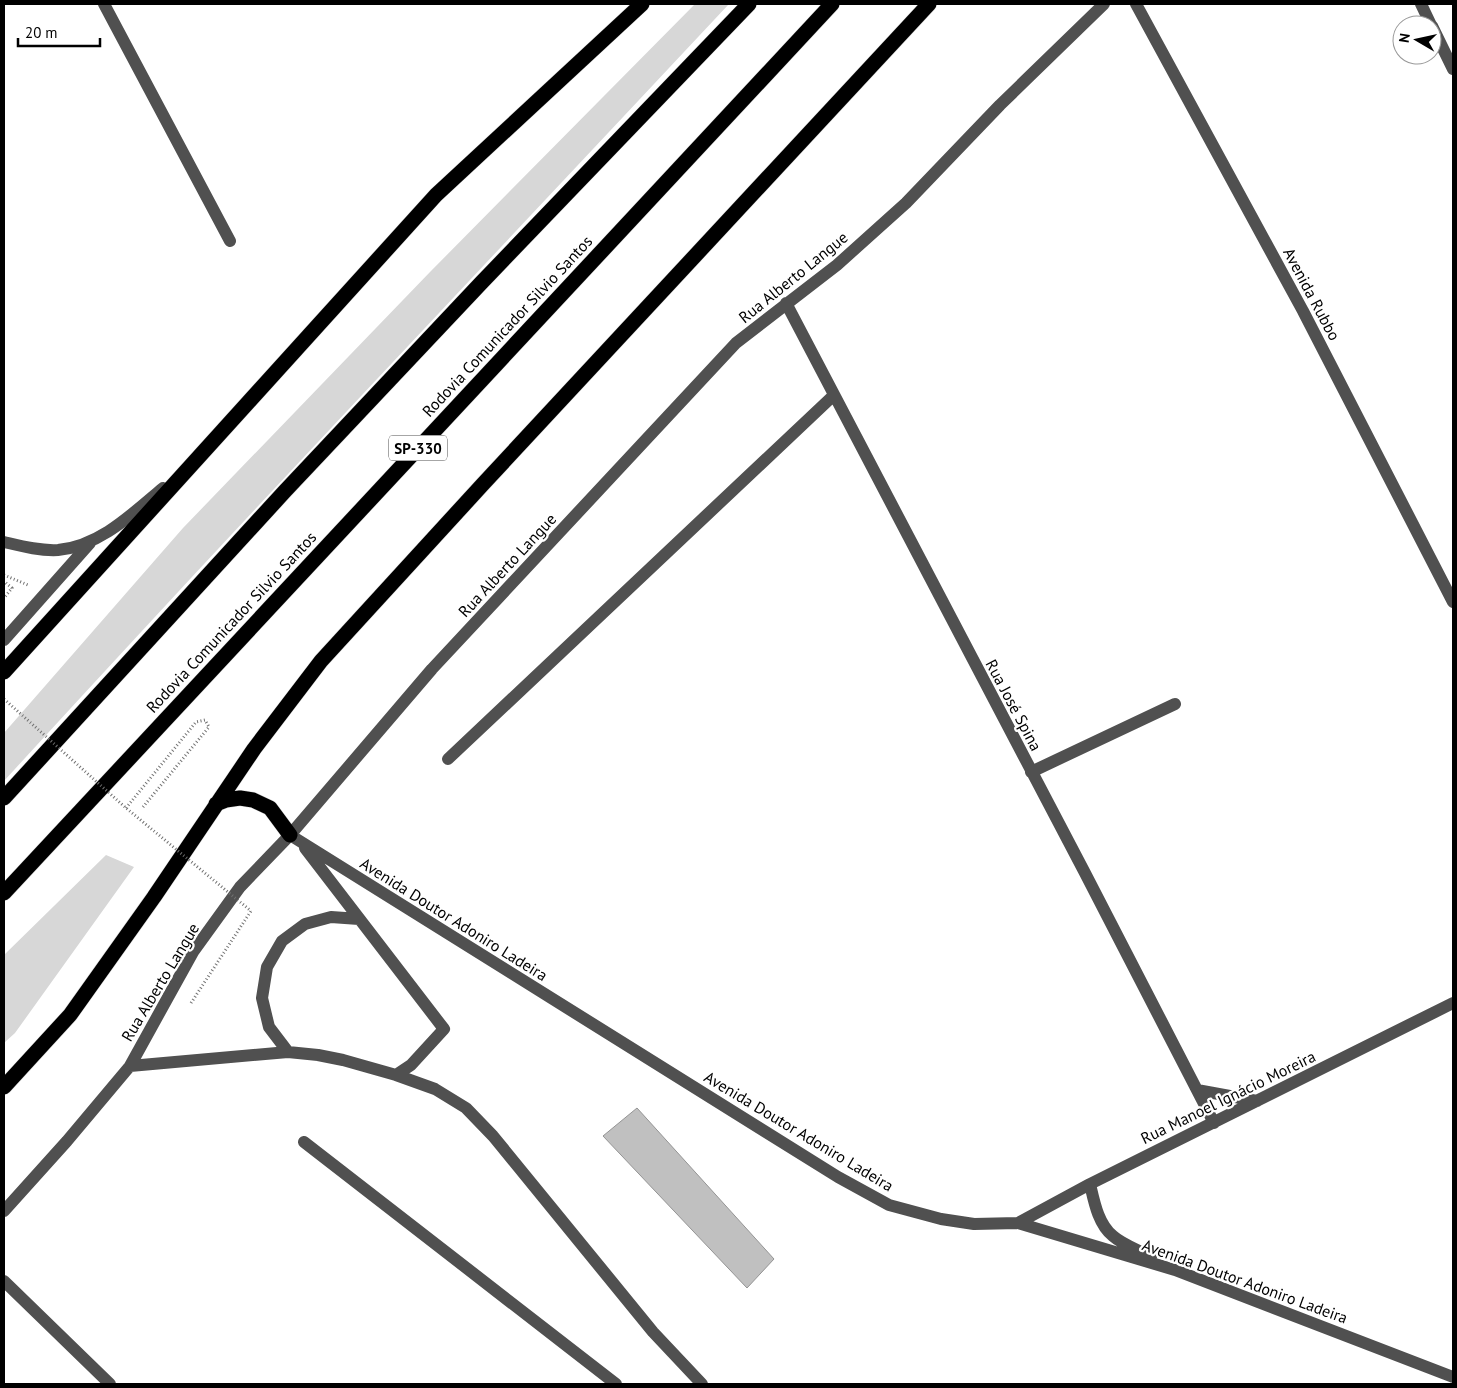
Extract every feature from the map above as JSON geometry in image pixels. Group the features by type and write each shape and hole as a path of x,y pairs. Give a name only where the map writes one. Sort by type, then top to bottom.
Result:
{"highway":[{"path":"4,672 436,195 642,4"},
{"path":"4,798 285,491 482,282 749,4"},
{"name":"Rodovia Comunicador Silvio Santos","path":"4,893 832,4"},
{"path":"4,1087 70,1014 154,897 254,749 321,662 482,484 691,262 929,4"},
{"path":"216,804 240,798 253,800 270,808 296,839"}],"street":[{"path":"104,4 230,242"},
{"name":"Rua Alberto Langue","path":"4,1211 67,1141 130,1066 193,952 240,887 296,839 439,662 736,343 837,265 906,203 1000,105 1104,4"},
{"name":"Avenida Rubbo","path":"1136,4 1303,311 1453,602"},
{"path":"1442,46 1453,69"},
{"name":"Rua José Spina","path":"786,303 1214,1122"},
{"path":"448,759 834,395"},
{"path":"4,640 90,543 122,523 194,462"},
{"path":"4,542 57,550 90,543"},
{"path":"1031,772 1175,704"},
{"path":"296,839 383,947 444,1029 411,1065 396,1075"},
{"name":"Avenida Doutor Adoniro Ladeira","path":"296,839 838,1177 889,1205 941,1219 974,1224 1018,1223 1175,1270 1453,1377"},
{"path":"288,1052 269,1027 262,998 267,967 282,941 305,924 332,917 359,919"},
{"name":"Rua Manoel Ignácio Moreira","path":"1018,1223 1090,1184 1453,1003"},
{"path":"130,1066 288,1052 343,1060 436,1089 466,1108 493,1136 654,1332 702,1384"},
{"path":"1197,1090 1257,1101"},
{"path":"304,1142 616,1384"},
{"path":"1090,1184 1103,1225 1113,1236 1175,1270"},
{"path":"4,1281 110,1384"}],"path":[{"path":"4,584 5,582 12,588 4,598"},
{"path":"4,699 126,808 251,911 188,1006"},
{"path":"126,808 196,722 205,720 209,727 144,807"}],"shaded area":[{"path":"695,4 729,4 274,489 4,781 4,733 183,528 430,272"},
{"path":"106,855 134,867 15,1033 4,1043 4,955"}],"building":[{"path":"637,1108 774,1259 747,1288 603,1136"}]}
